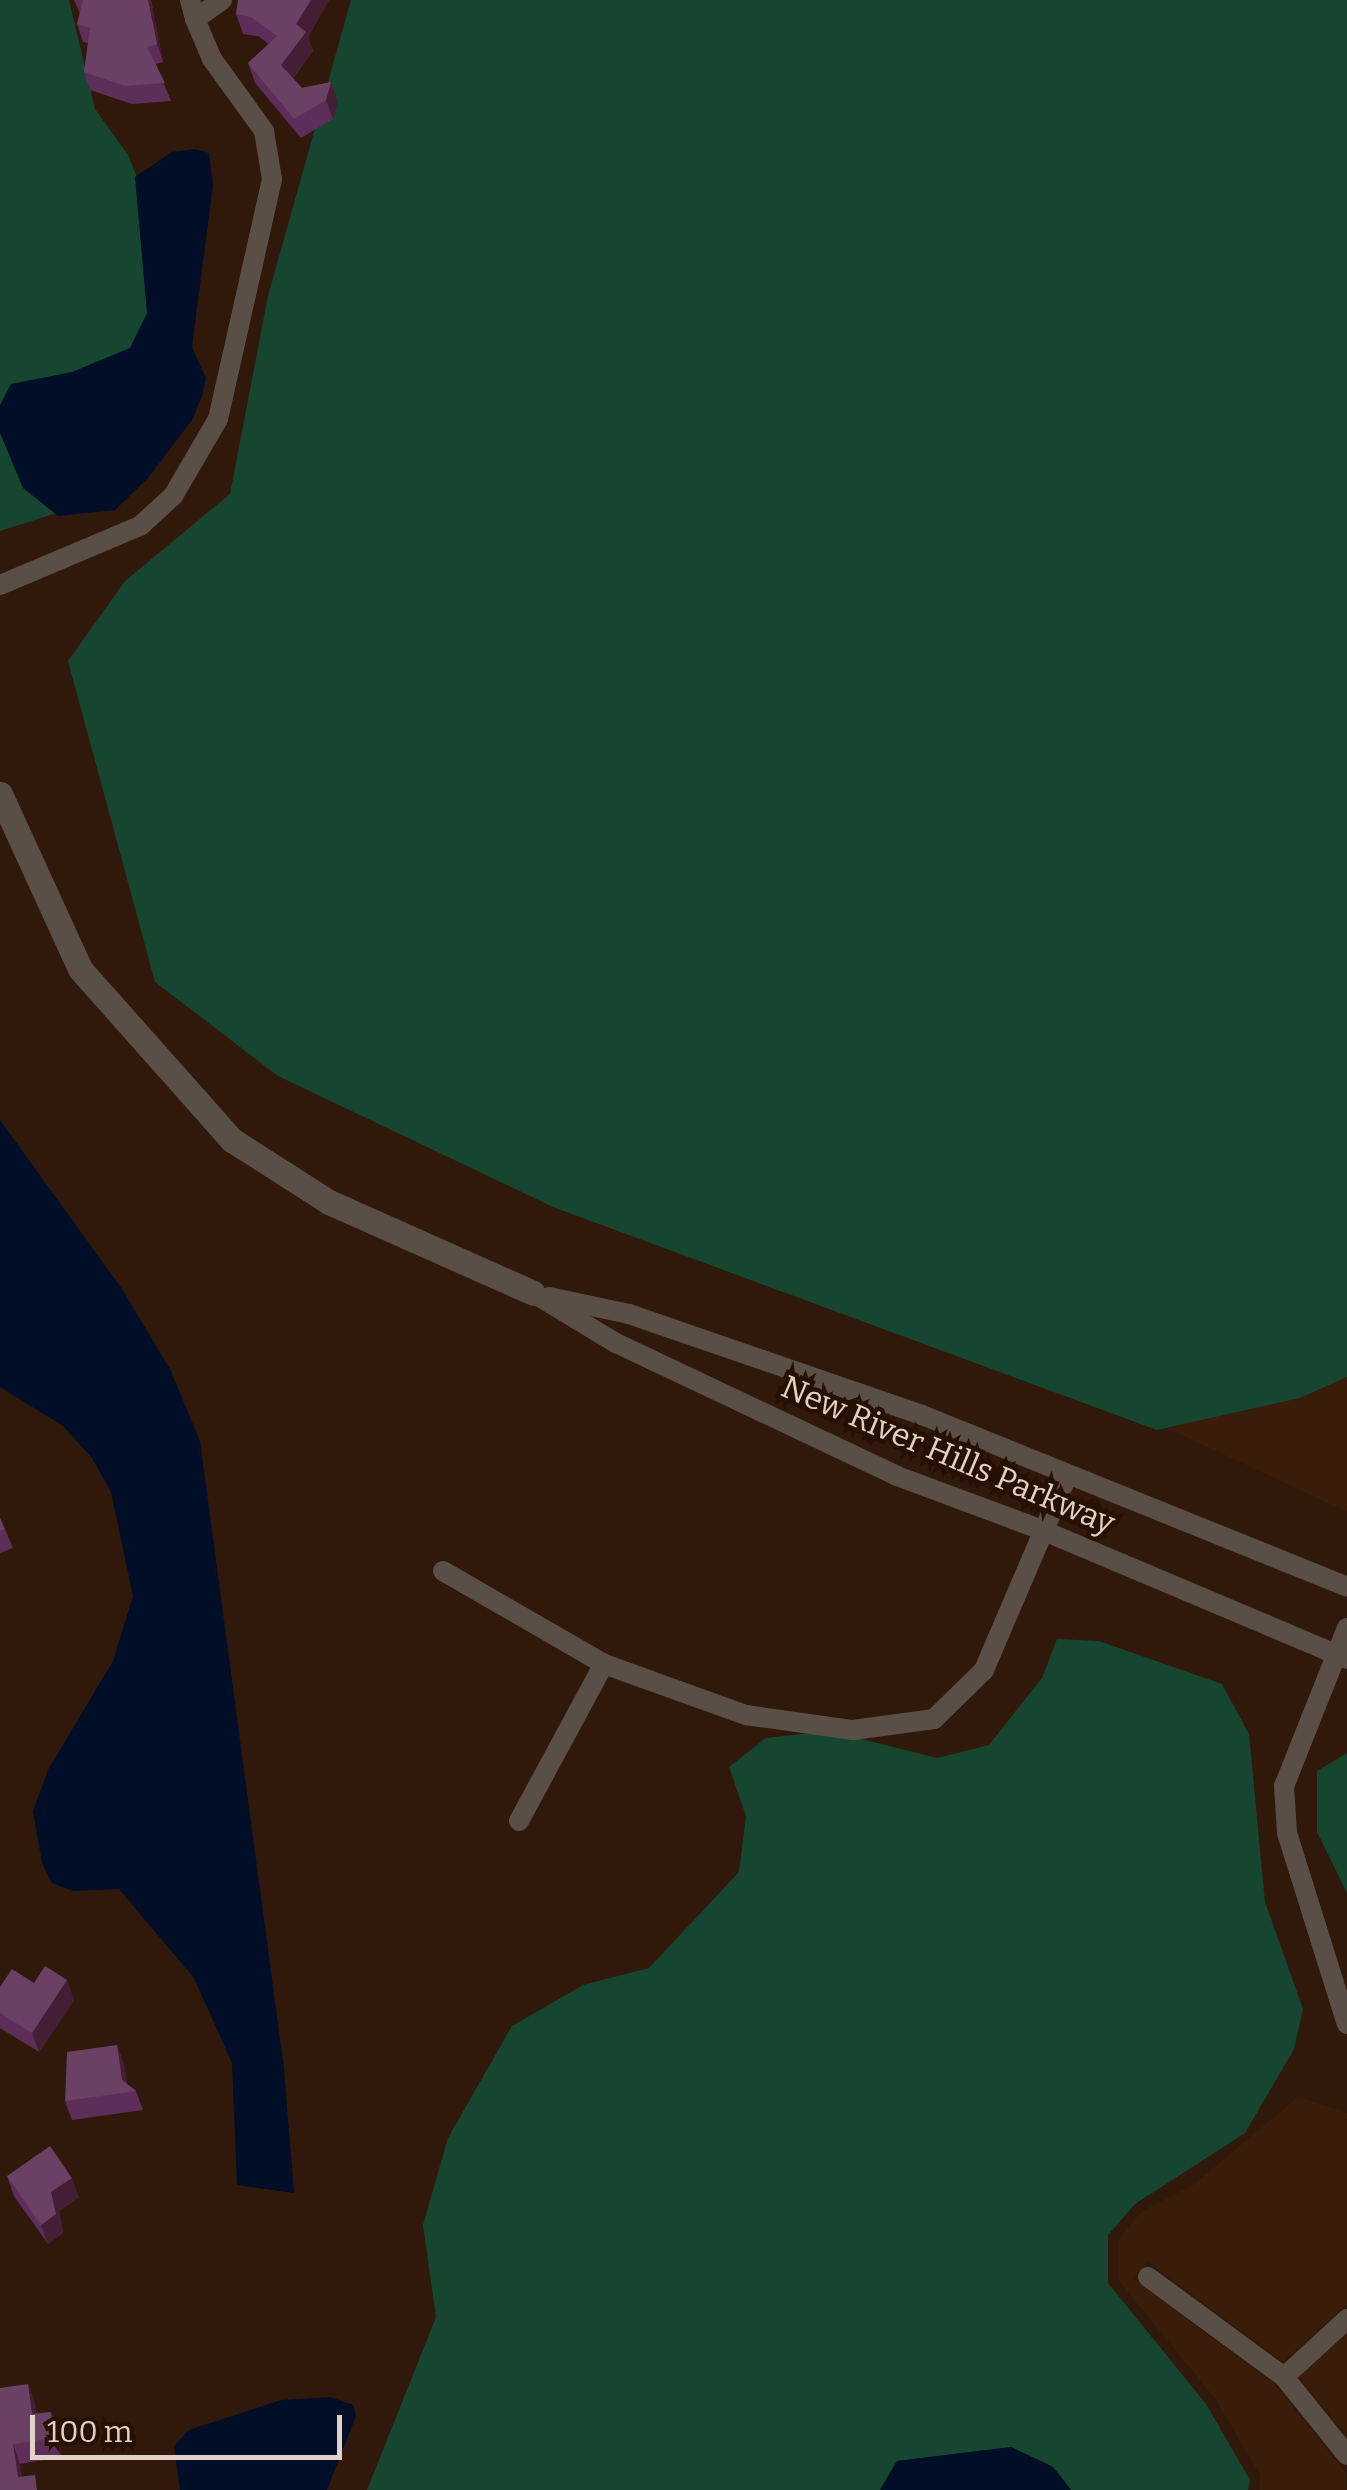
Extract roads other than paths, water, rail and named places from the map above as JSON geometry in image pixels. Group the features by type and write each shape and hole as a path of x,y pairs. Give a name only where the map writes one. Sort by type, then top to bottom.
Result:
{"street":[{"path":"0,585 140,526 182,484 218,420 272,179 264,131 212,59 192,10 222,0"},
{"name":"New River Hills Parkway","path":"0,794 80,969 155,1061 232,1140 329,1202 533,1293 616,1343 844,1452 1042,1530 1341,1656"},
{"name":"New River Hills Parkway","path":"533,1293 629,1314 786,1367 1347,1587"},
{"path":"444,1571 604,1664 746,1715 853,1730 934,1719 984,1670 1067,1476"},
{"path":"1347,1628 1341,1656 1284,1786 1287,1833 1347,2024"},
{"path":"519,1821 604,1664"},
{"path":"1148,2277 1284,2376 1347,2455"},
{"path":"1284,2376 1347,2319"}],"water":[{"path":"194,149 209,153 213,185 192,347 206,378 202,396 192,420 148,478 115,510 58,516 23,488 0,433 0,405 11,384 72,372 130,348 147,313 135,177 172,152"},
{"path":"0,1120 122,1289 170,1369 200,1441 284,2069 294,2193 237,2185 232,2063 194,1978 119,1889 73,1891 52,1883 42,1863 33,1811 48,1770 113,1661 133,1596 111,1492 92,1458 63,1426 0,1387"},
{"path":"330,2397 353,2405 356,2416 327,2490 180,2490 174,2446 189,2430 281,2400"},
{"path":"1011,2447 1053,2467 1071,2490 880,2490 897,2461"}]}
